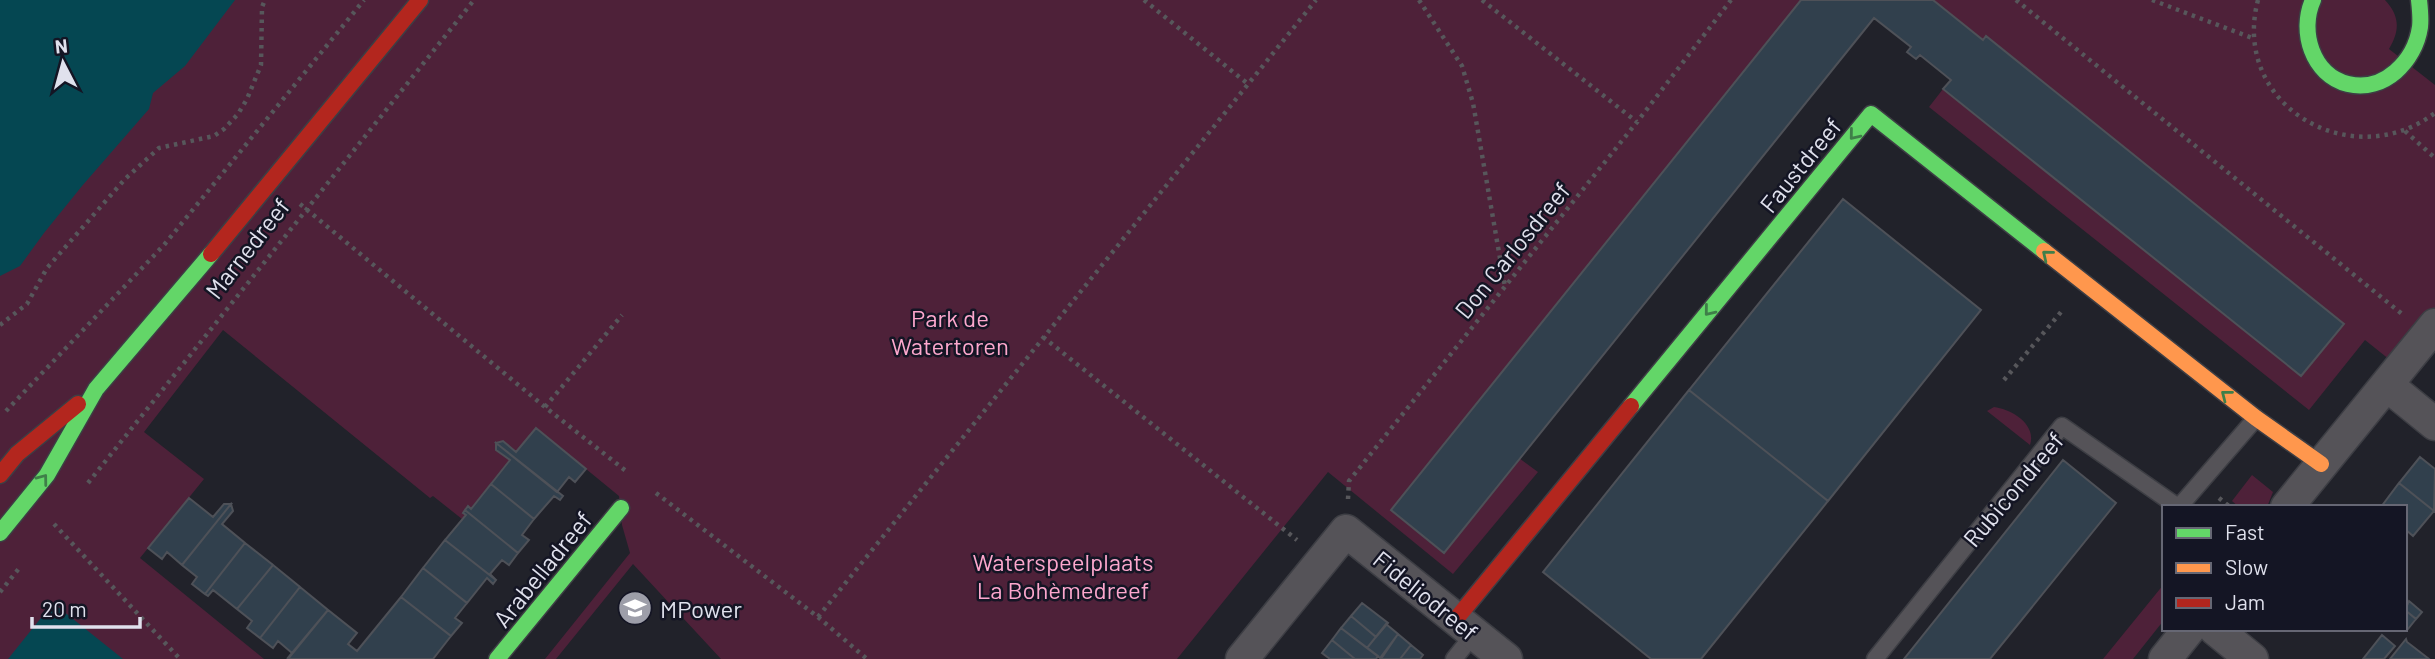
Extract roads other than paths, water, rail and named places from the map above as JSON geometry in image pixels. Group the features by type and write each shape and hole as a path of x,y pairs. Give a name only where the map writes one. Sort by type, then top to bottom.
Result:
{"street":[{"name":"Marnedreef","path":"0,475 17,454 96,390 259,199 420,0"},
{"path":"2306,6 2309,46 2318,63 2332,76 2351,85 2375,86 2415,69 2424,40 2426,20 2419,0"},
{"name":"Faustdreef","path":"1465,626 1871,114 2256,418 2321,464"},
{"path":"2289,505 2431,329"},
{"path":"2387,385 2435,424"},
{"name":"Marnedreef","path":"0,533 47,475 96,390"},
{"name":"Arabelladreef","path":"498,659 621,508"},
{"name":"Fideliodreef","path":"1242,659 1346,531 1506,659"},
{"path":"2165,659 2187,631"},
{"path":"2217,631 2252,659"}],"lane":[{"name":"Rubicondreef","path":"2180,505 2256,418"},
{"name":"Rubicondreef","path":"1875,659 2062,426 2175,505"},
{"path":"1454,659 1465,626"}],"water":[{"path":"0,0 235,0 185,66 153,93 149,109 82,186 20,266 0,276"},
{"path":"53,603 123,659 8,659"}],"place":[{"name":"MPower","path":"635,608"}],"park label":[{"name":"Park de Watertoren","path":"950,331"},
{"name":"Waterspeelplaats La Bohèmedreef","path":"1063,575"}]}
